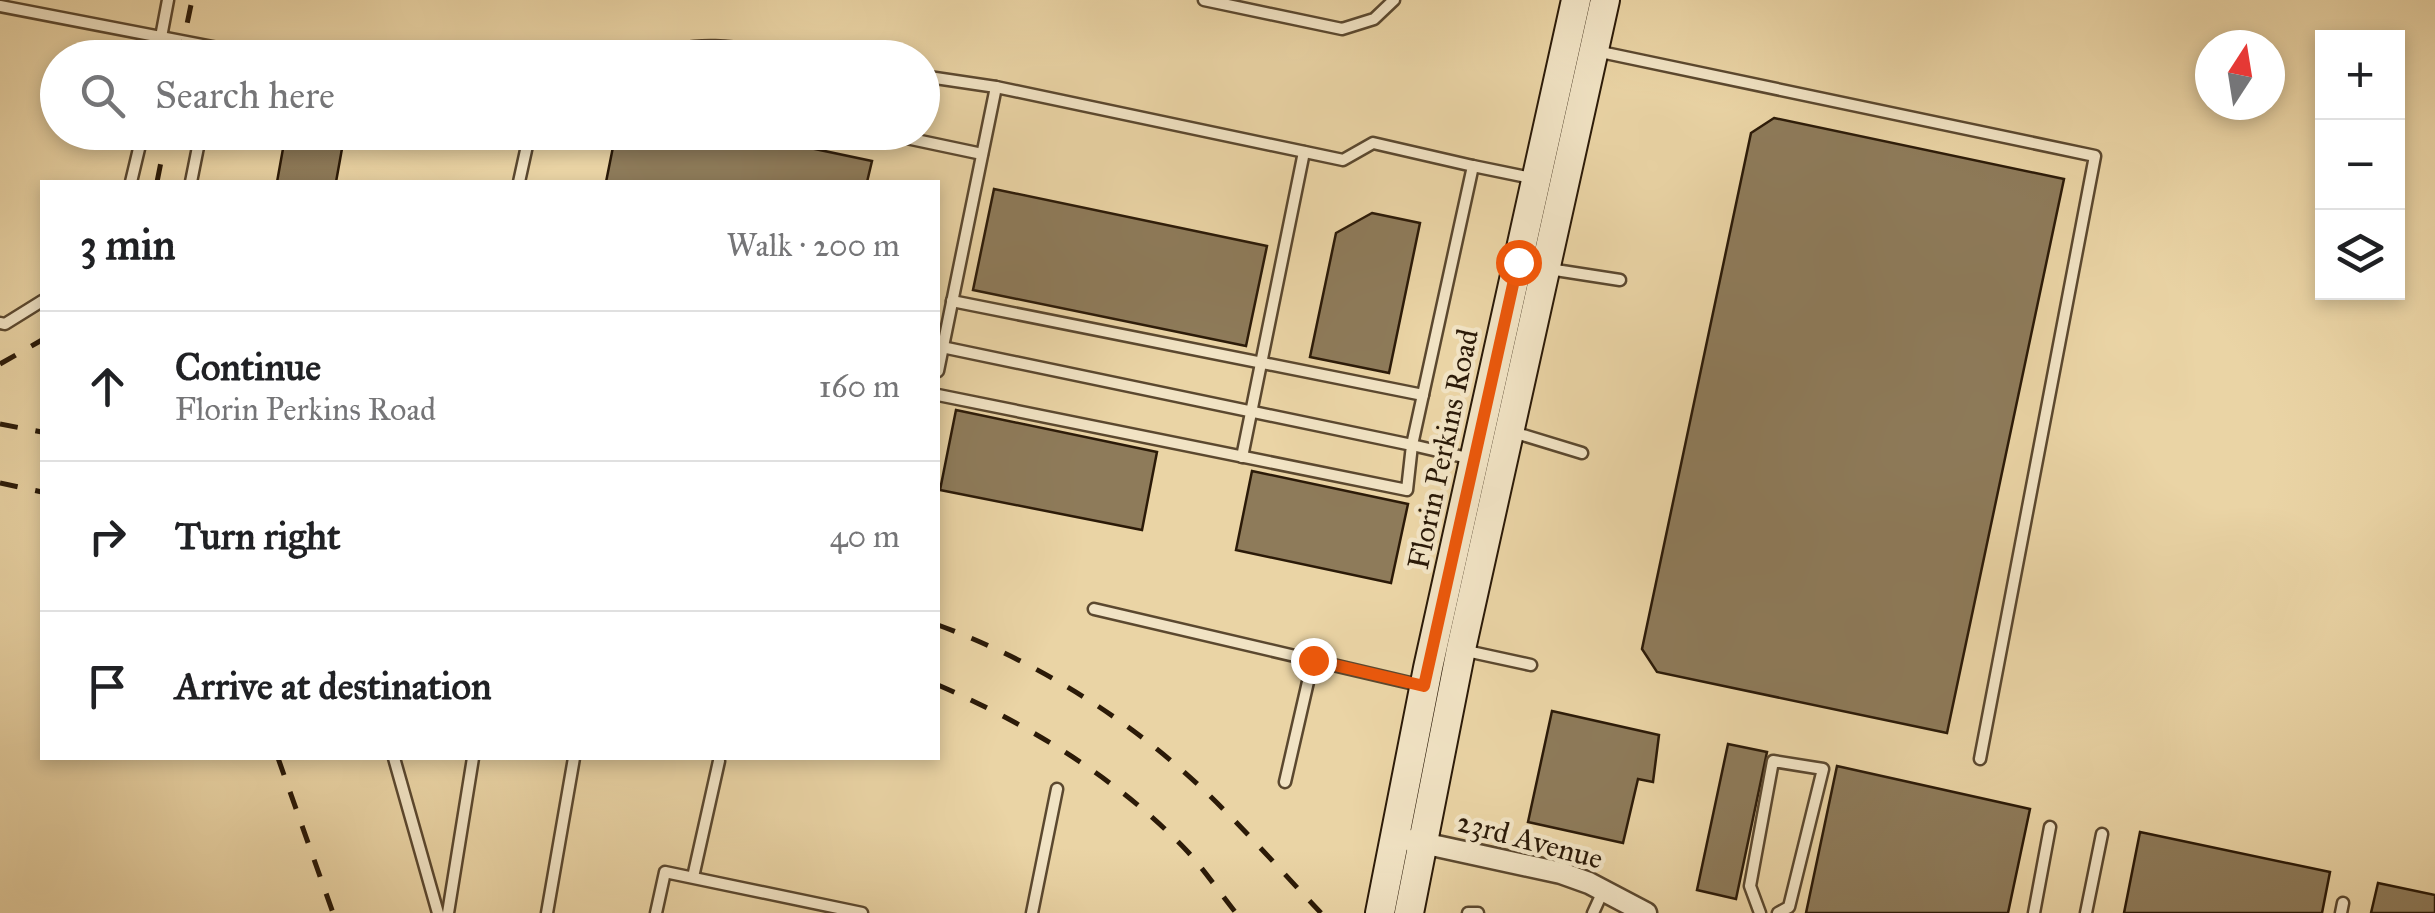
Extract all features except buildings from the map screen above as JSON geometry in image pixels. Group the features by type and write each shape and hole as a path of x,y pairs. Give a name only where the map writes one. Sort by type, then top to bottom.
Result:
{"main road":[{"name":"Florin Perkins Road","path":"1380,913 1408,839 1461,650 1548,269 1551,183 1576,0"},
{"name":"Florin Perkins Road","path":"1409,913 1408,839 1424,686 1473,459 1551,183 1595,50 1605,0"}],"street":[{"name":"23rd Avenue","path":"1408,839 1561,874 1604,890 1646,913"}],"lane":[{"path":"160,40 168,0"},
{"path":"1204,0 1342,29 1374,19 1394,0"},
{"path":"0,6 174,40"},
{"path":"1595,50 2095,156 1980,759"},
{"path":"940,79 1343,160 1373,143 1551,183"},
{"path":"940,359 996,87"},
{"path":"940,145 982,154"},
{"path":"131,180 139,150"},
{"path":"192,180 197,150"},
{"path":"519,180 526,150"},
{"path":"1242,457 1304,152"},
{"path":"940,395 1407,490 1412,445 1474,166"},
{"path":"1548,269 1620,280"},
{"path":"952,301 1423,395"},
{"path":"0,323 5,324 40,303"},
{"path":"942,347 1473,459"},
{"path":"1508,431 1582,453"},
{"path":"1094,608 1424,686"},
{"path":"1461,650 1531,665"},
{"path":"1285,782 1313,660"},
{"path":"395,760 438,913"},
{"path":"448,913 474,760"},
{"path":"547,913 574,760"},
{"path":"1760,913 1750,886 1773,760 1823,770 1789,908 1778,913"},
{"path":"693,878 718,761"},
{"path":"1032,913 1057,789"},
{"path":"2034,913 2050,827"},
{"path":"2086,913 2102,834"},
{"path":"656,913 665,872 862,913"},
{"path":"1593,913 1604,890"},
{"path":"1468,913 1478,913"}],"railway":[{"path":"184,40 192,0"},
{"path":"157,180 163,150"},
{"path":"0,364 40,341"},
{"path":"0,424 40,432"},
{"path":"0,483 40,492"},
{"path":"940,626 1048,676 1149,743 1210,796 1321,913"},
{"path":"940,686 1039,736 1133,801 1188,852 1236,913"},
{"path":"279,760 333,913"}],"route":[{"path":"1313,660 1424,686 1518,262"}]}
